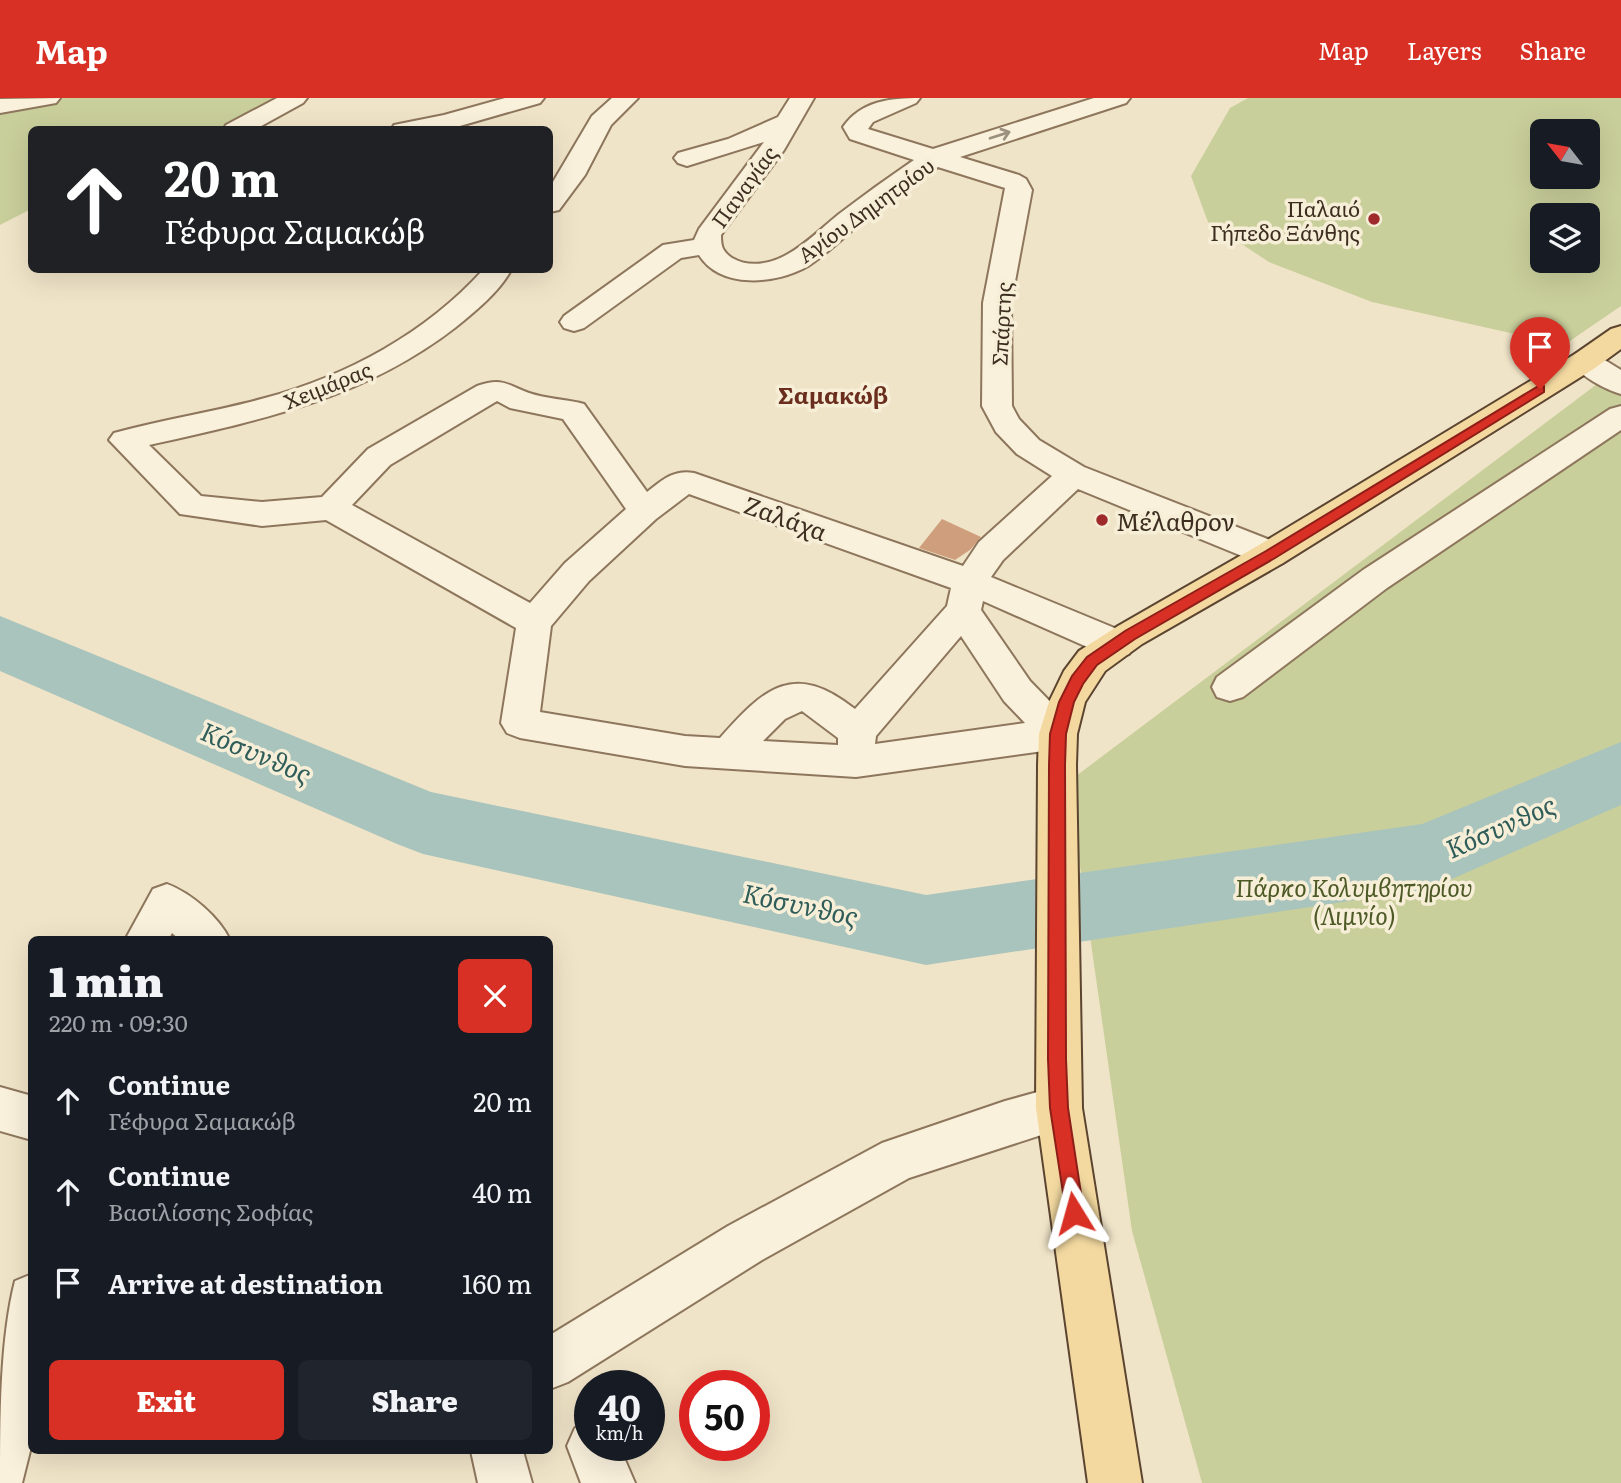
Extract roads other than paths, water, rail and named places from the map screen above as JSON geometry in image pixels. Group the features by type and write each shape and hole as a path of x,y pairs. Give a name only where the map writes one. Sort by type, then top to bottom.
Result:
{"main road":[{"path":"1108,1480 1059,1108 1058,734 1067,702 1077,681 1092,661 1116,645 1585,361 1621,335"}],"street":[{"path":"0,106 48,98"},
{"path":"242,126 295,98"},
{"path":"425,126 532,98"},
{"path":"553,200 572,175 601,121 626,98"},
{"name":"Παναγίας","path":"774,270 748,273 729,268 715,259 706,246 708,235 771,150 802,98"},
{"path":"908,98 864,117 855,127 859,134 877,141 935,157"},
{"name":"Αγίου Δημητρίου","path":"774,270 798,260 872,201 935,157 1118,98"},
{"path":"687,158 737,144 788,121"},
{"name":"Σπάρτης","path":"935,157 1017,184 1019,190 997,303 997,407 1007,425 1028,447 1073,475 1270,554"},
{"path":"574,322 673,251 706,246"},
{"name":"Χειμάρας","path":"331,508 262,514 192,506 125,440 288,402 366,372 426,335 484,288 496,273"},
{"path":"1585,361 1621,384"},
{"path":"644,511 573,411 521,401 496,390 379,457 331,508 534,622 520,723 685,751 728,755 1058,734"},
{"path":"1230,687 1376,579 1621,416"},
{"path":"857,747 967,596 991,551 1073,475"},
{"name":"Ζαλάχα","path":"534,622 577,572 644,511 684,482 967,596 1116,645"},
{"path":"967,596 1017,691 1058,734"},
{"path":"728,755 759,719 791,698 804,696 816,701 857,747"},
{"path":"148,936 167,902 205,936"},
{"path":"553,1362 745,1243 898,1159 1059,1108"},
{"path":"0,1109 28,1117"},
{"path":"0,1472 28,1320"},
{"path":"498,1454 505,1483"},
{"path":"599,1461 608,1483"}],"waterway":[{"name":"Κόσυνθος","path":"0,642 423,822 926,930 1429,856 1621,772"}],"place":[{"name":"Παλαιό Γήπεδο Ξάνθης","path":"1374,219"},
{"name":"Μέλαθρον","path":"1102,520"}],"district":[{"name":"Σαμακώβ","path":"833,394"}],"park label":[{"name":"Πάρκο Κολυμβητηρίου (Λιμνίο)","path":"1354,900"}]}
